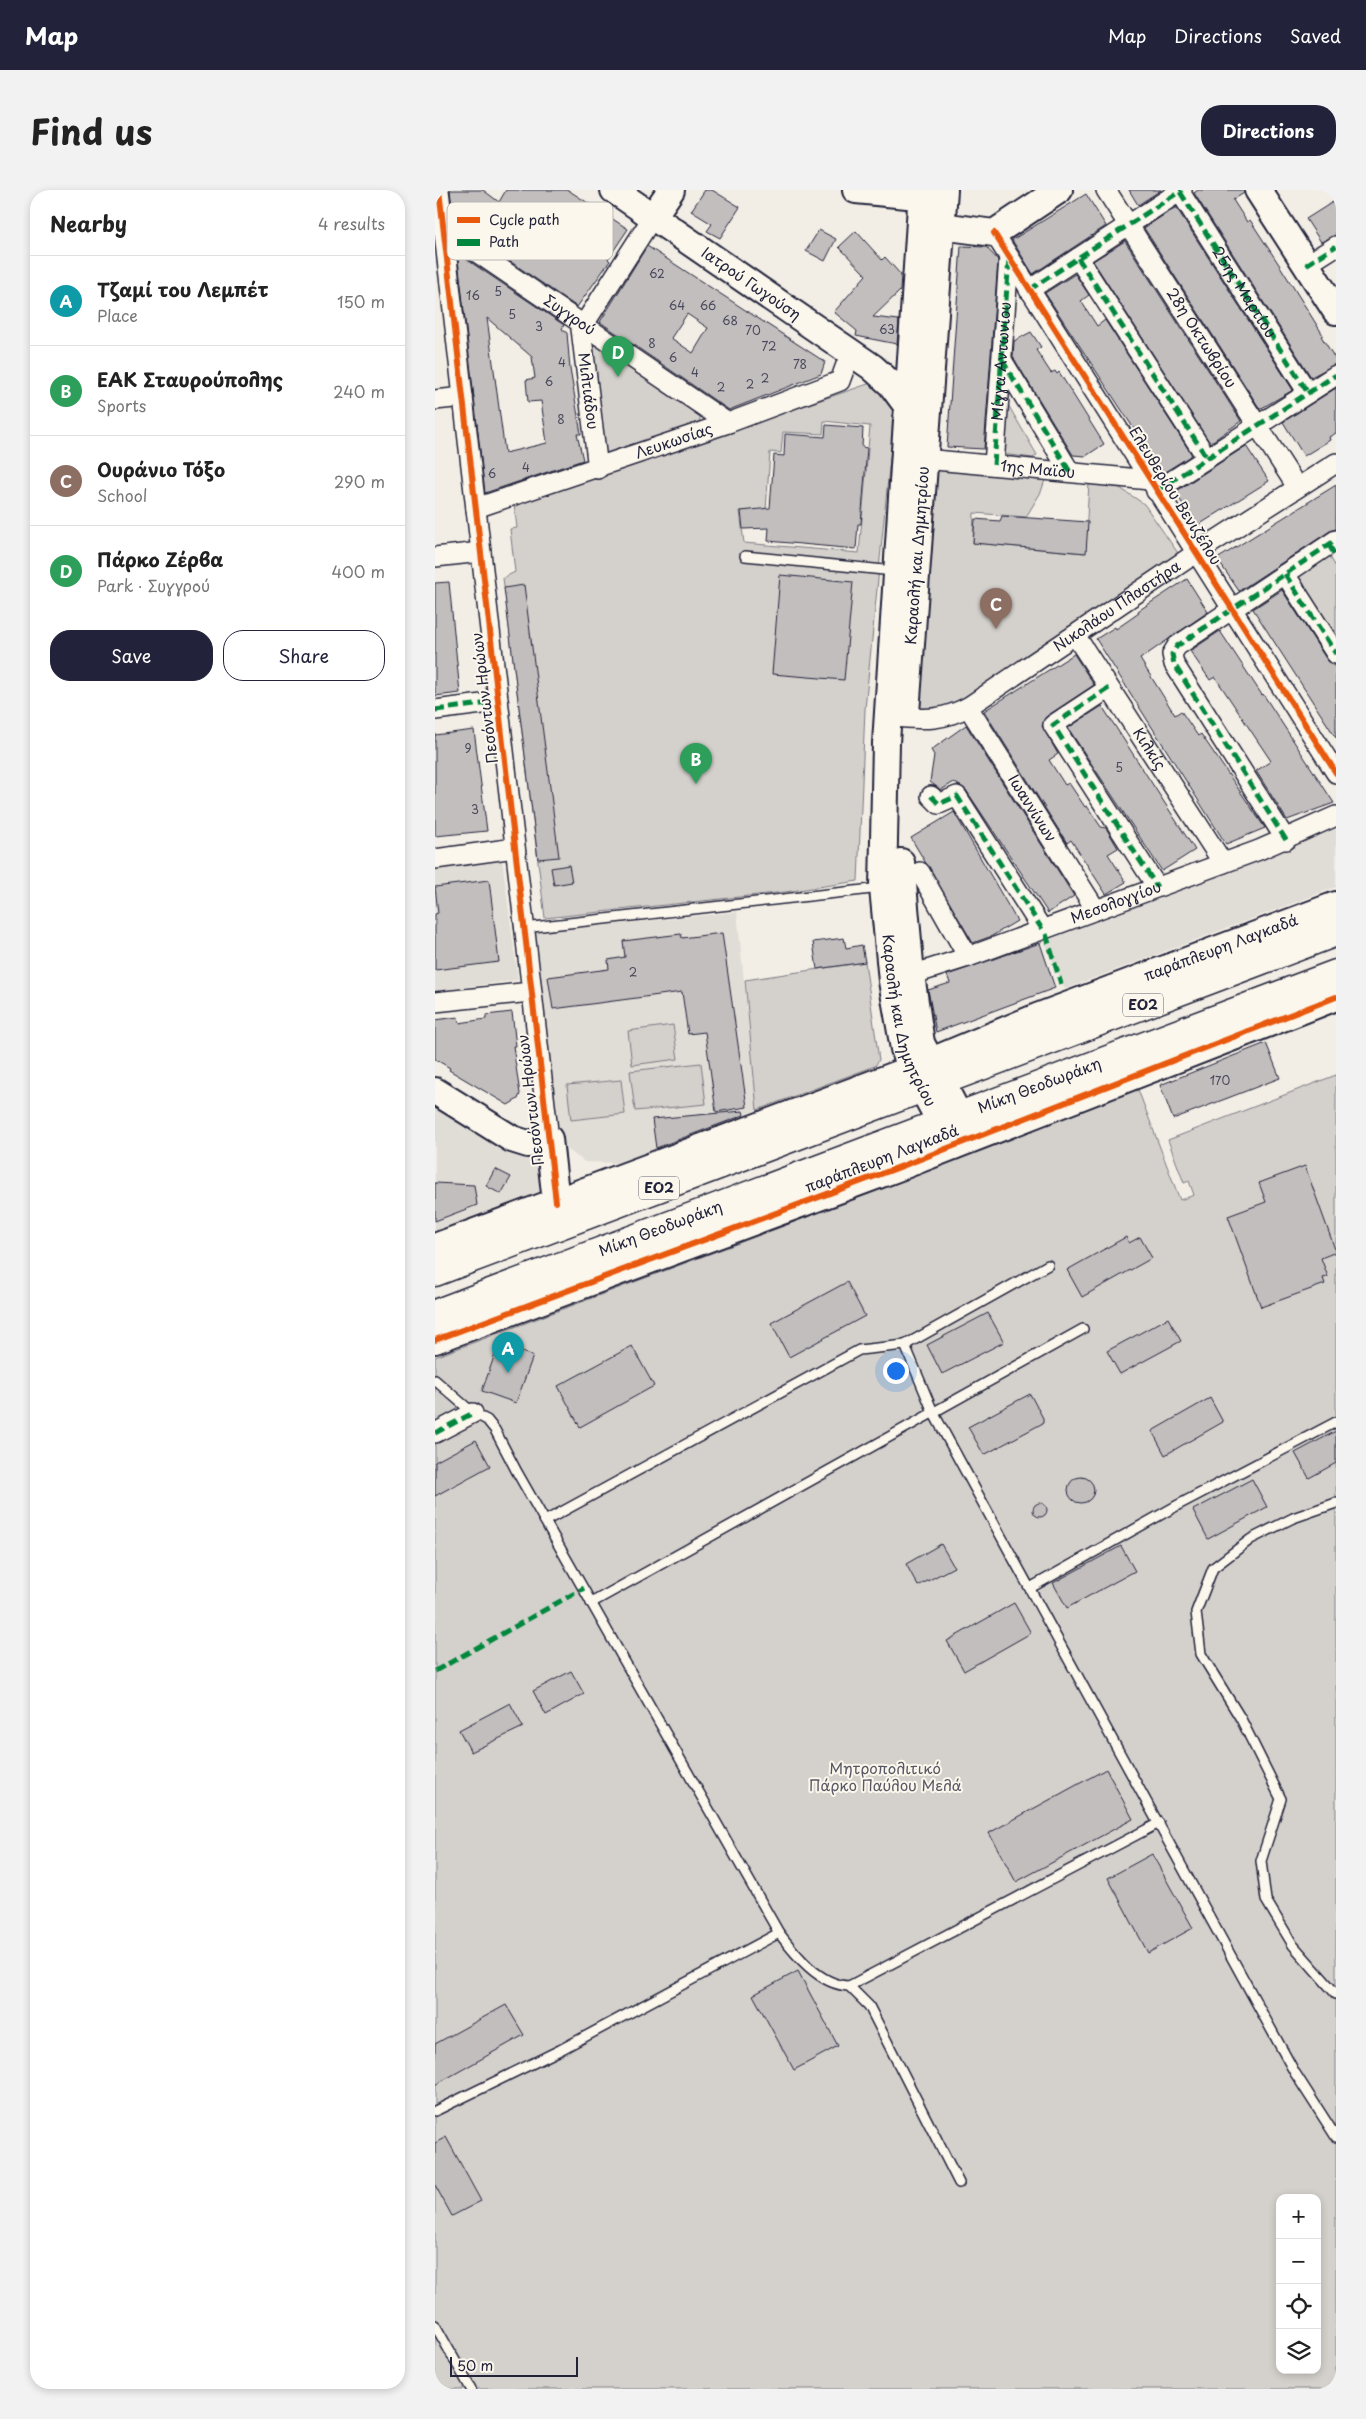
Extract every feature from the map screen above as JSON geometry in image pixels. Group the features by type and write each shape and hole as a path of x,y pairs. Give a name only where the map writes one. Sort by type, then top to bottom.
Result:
{"highway":[{"name":"ΕΟ2","path":"435,1272 926,1075 1336,932"},
{"name":"Μίκη Θεοδωράκη","path":"435,1314 956,1131 1336,974"}],"street":[{"name":"Πεσόντων Ηρώων","path":"439,190 440,227 463,397 556,1202"},
{"name":"Ιατρού Γωγούση","path":"615,190 851,351 882,375 898,392 908,407"},
{"name":"Ιατρού Γωγούση","path":"636,190 645,199 654,215"},
{"path":"582,325 671,190"},
{"path":"856,190 933,194"},
{"path":"930,225 994,232 1059,190"},
{"name":"28η Οκτωβρίου","path":"1106,190 1297,488"},
{"path":"1258,190 1336,311"},
{"path":"1029,290 1181,191"},
{"name":"25ης Μαρτίου","path":"1181,191 1308,393"},
{"name":"Καραολή και Δημητρίου","path":"897,718 924,458 921,356 933,194"},
{"name":"Ελευθερίου Βενιζέλου","path":"994,232 1336,772"},
{"path":"1306,265 1336,246"},
{"name":"Μίγγα Αντωνίου","path":"994,465 1009,258"},
{"path":"1078,258 1207,458"},
{"name":"Συγγρού","path":"488,260 728,424"},
{"name":"Μιλτιάδου","path":"582,325 598,469"},
{"path":"851,351 921,356"},
{"name":"Λευκωσίας","path":"476,508 598,469 728,424 840,381 851,351"},
{"name":"Καραολή και Δημητρίου","path":"921,356 908,407 897,571 897,718 902,882 904,1049 926,1075 956,1131"},
{"path":"1002,360 1071,472"},
{"path":"1153,485 1207,458 1336,375"},
{"path":"435,400 463,397"},
{"name":"1ης Μαϊου","path":"924,458 1071,472 1153,485"},
{"name":"Νικολάου Πλαστήρα","path":"897,718 941,719 968,707 1196,553 1336,463"},
{"path":"1285,840 1174,664 1172,654 1177,646 1285,574 1334,548"},
{"path":"435,557 481,552"},
{"path":"1285,574 1336,654"},
{"name":"Κιλκίς","path":"1075,635 1223,863"},
{"path":"1109,688 1053,725 1157,887"},
{"path":"435,710 498,702"},
{"name":"Ιωαννίνων","path":"968,707 1096,910"},
{"path":"931,796 939,804 957,796 1042,929"},
{"name":"Μεσολογγίου","path":"902,978 968,957 1285,840 1336,816"},
{"path":"435,859 515,848"},
{"path":"902,882 968,957"},
{"name":"παράπλευρη Λαγκαδά","path":"435,1247 556,1202 926,1075 1037,1017 1336,905"},
{"path":"435,1002 531,992"},
{"name":"παράπλευρη Λαγκαδά","path":"435,1340 956,1131 1336,997"},
{"path":"438,1095 512,1139 528,1144 549,1139"},
{"path":"435,1433 473,1413"}],"lane":[{"path":"745,556 897,571"},
{"path":"524,928 902,882"},
{"path":"545,1520 859,1350 905,1345 1048,1265"},
{"path":"591,1603 1083,1329"},
{"path":"905,1345 933,1412 1295,2073 1336,2136"},
{"path":"435,1380 473,1413 487,1420 495,1430 779,1933 803,1964 834,1982 849,1986 869,2006 959,2183"},
{"path":"1030,1588 1178,1505 1336,1422"},
{"path":"1336,1503 1293,1518 1251,1539 1213,1568 1196,1612 1201,1654 1241,1719 1281,1799 1261,1862 1266,1900 1293,1946 1336,1994"},
{"path":"849,1986 1159,1823"},
{"path":"435,2111 560,2050 779,1933"},
{"path":"435,2326 471,2389"}],"shaded area":[{"path":"1336,808 1336,887 1065,989 1042,936 971,949 1027,923 1105,897"},
{"path":"502,859 518,980 435,991 435,867"},
{"path":"737,912 757,1110 618,1163 585,1162 557,1142 530,933"},
{"path":"435,1106 527,1156 547,1155 549,1192 435,1235"}],"green space":[{"path":"586,339 701,415 697,429 604,457"},
{"path":"871,383 881,389 895,409 865,709 858,881 785,892 545,918 503,578 515,572 510,529 517,528 514,504","holes":["824,421 870,426 859,553 744,543 740,511 766,510 770,452 781,453 783,432 823,434"]},
{"path":"1007,403 1037,455 1033,458 1002,454"},
{"path":"936,469 1046,477 1041,492 1026,517 974,513 973,543 1085,553 1089,483 1120,488 1144,504 1180,556 962,702 934,714 913,713"},
{"path":"1327,552 1336,567 1336,646 1291,576"},
{"path":"865,962 879,1060 875,1066 757,1110 745,980"},
{"path":"673,1025 678,1059 632,1065 628,1031"},
{"path":"701,1063 706,1104 635,1111 630,1071"},
{"name":"Μητροπολιτικό Πάρκο Παύλου Μελά","path":"1336,1075 1336,2389 435,2389 435,1357 885,1188 1137,1087 1180,1200 1194,1195 1189,1181 1184,1183 1168,1140"},
{"path":"621,1080 625,1114 571,1120 567,1085"}],"building":[{"path":"450,190 483,190 499,202 451,202"},
{"path":"506,190 568,190 586,202 499,202"},
{"path":"705,190 712,190 740,207 720,238 707,231 712,224 691,211"},
{"path":"1129,190 1161,190 1138,205"},
{"path":"1198,190 1243,190 1244,193 1233,200 1247,222 1250,220 1280,266 1323,335 1321,336 1336,360 1336,364 1311,377 1194,193"},
{"path":"1086,194 1106,226 1033,274 1012,240"},
{"path":"1336,200 1336,235 1321,242 1306,219"},
{"path":"1176,207 1293,390 1260,409 1144,228"},
{"path":"613,219 628,229 613,252"},
{"path":"819,230 836,239 825,261 806,251"},
{"path":"856,231 882,260 885,257 901,275 900,291 873,317 899,320 897,344 856,336 857,331 834,312 866,275 839,247"},
{"path":"1125,241 1241,421 1210,443 1093,261"},
{"path":"647,246 825,362 821,374 729,410 600,322","holes":["687,314 708,328 693,353 671,338"]},
{"path":"961,246 986,247 998,260 984,449 947,447"},
{"path":"458,260 467,260 564,325 562,329 567,333 570,369 581,434 577,434 583,460 485,493","holes":["487,318 532,357 535,378 526,380 528,402 541,401 547,443 505,453"]},
{"path":"508,260 609,260 577,307"},
{"path":"1075,274 1089,295 1081,301 1097,326 1105,320 1192,455 1163,473 1045,293"},
{"path":"1031,332 1041,347 1036,350 1051,373 1055,371 1057,374 1059,372 1104,444 1086,456 1073,455 1013,357 1014,341"},
{"path":"1336,388 1336,433 1329,437 1330,440 1304,456 1283,422"},
{"path":"826,425 863,428 862,447 867,448 861,524 858,524 856,549 768,541 769,528 743,529 741,511 770,508 774,455 784,456 785,434 825,437"},
{"path":"1246,446 1269,481 1197,526 1175,492"},
{"path":"1336,485 1336,529 1330,531 1239,591 1217,559"},
{"path":"1002,516 1088,522 1086,553 973,543 975,519 1000,521"},
{"path":"780,575 853,582 844,680 772,674"},
{"path":"1187,579 1208,612 1140,659 1175,715 1181,711 1198,736 1201,734 1265,828 1226,844 1096,639 1115,627 1116,629 1139,613 1138,611"},
{"path":"449,582 460,693 435,696 435,583"},
{"path":"524,585 559,857 538,859 504,588"},
{"path":"1282,590 1327,660 1336,668 1336,738 1253,609"},
{"path":"1220,631 1334,803 1287,820 1256,771 1271,761 1215,677 1210,680 1190,651"},
{"path":"1074,654 1094,685 1047,716 1042,726 1058,754 1049,760 1065,785 1069,783 1101,827 1106,828 1118,848 1108,854 1126,882 1106,894 1071,840 1067,843 984,711"},
{"path":"1102,706 1195,850 1162,871 1068,728"},
{"path":"966,725 1074,896 1048,913 966,790 954,782 941,790 930,782 934,755 931,750"},
{"path":"474,730 487,831 435,836 435,735"},
{"path":"954,812 1017,921 992,936 973,943 911,838"},
{"path":"569,865 572,882 554,885 551,868"},
{"path":"489,880 499,962 435,970 435,914 438,913 435,887"},
{"path":"722,933 747,1107 716,1112 705,1032 688,1034 682,992 553,1009 548,977 609,969 608,960 625,957 623,941 681,934 682,938"},
{"path":"844,938 846,948 862,945 865,962 817,969 813,942"},
{"path":"1040,943 1055,988 936,1032 928,990 950,983 947,975"},
{"path":"512,1012 516,1046 513,1046 520,1094 518,1099 508,1105 449,1070 450,1068 435,1059 435,1020 458,1017 459,1023 486,1019 486,1015"},
{"path":"1266,1043 1280,1078 1173,1119 1160,1085"},
{"path":"743,1111 744,1115 656,1148 652,1119"},
{"path":"1305,1166 1336,1252 1321,1258 1328,1277 1323,1278 1325,1284 1261,1307 1228,1216 1266,1202 1259,1183"},
{"path":"495,1169 511,1177 501,1194 486,1186"},
{"path":"435,1183 474,1185 477,1205 435,1221"},
{"path":"1126,1237 1129,1243 1140,1237 1152,1258 1082,1297 1067,1270"},
{"path":"847,1282 865,1316 789,1357 771,1323"},
{"path":"988,1313 1004,1342 942,1374 927,1345"},
{"path":"1168,1318 1181,1341 1120,1374 1107,1351"},
{"path":"499,1343 533,1356 516,1403 482,1391"},
{"path":"632,1346 654,1386 580,1427 558,1386"},
{"path":"1030,1394 1043,1418 1043,1423 984,1455 968,1427"},
{"path":"1210,1398 1223,1422 1165,1455 1152,1431"},
{"path":"1336,1431 1336,1463 1309,1478 1295,1453"},
{"path":"476,1440 490,1466 435,1496 435,1462"},
{"path":"1081,1477 1090,1481 1094,1490 1090,1499 1081,1503 1072,1499 1068,1490 1072,1481"},
{"path":"1252,1479 1267,1507 1208,1539 1193,1510"},
{"path":"1040,1503 1045,1505 1047,1510 1045,1515 1040,1517 1035,1515 1033,1510 1035,1505"},
{"path":"941,1544 954,1567 918,1586 906,1564"},
{"path":"1121,1546 1135,1571 1067,1608 1053,1583"},
{"path":"1014,1603 1031,1633 964,1671 947,1641"},
{"path":"571,1671 584,1694 546,1715 533,1691"},
{"path":"510,1703 523,1727 471,1752 459,1730"},
{"path":"1106,1769 1133,1819 1016,1882 989,1833"},
{"path":"1152,1854 1193,1928 1148,1953 1108,1878"},
{"path":"798,1971 838,2046 794,2070 753,1995"},
{"path":"506,2005 524,2035 435,2085 435,2044"},
{"path":"446,2137 481,2201 452,2216 435,2185 435,2143"}],"marked path":[{"path":"1029,290 1182,190"},
{"path":"1180,192 1308,393"},
{"path":"1306,265 1336,246"},
{"path":"994,465 1009,258"},
{"path":"1078,258 1207,458"},
{"path":"1002,360 1070,472"},
{"path":"1156,491 1336,375"},
{"path":"1286,840 1174,664 1172,654 1177,646 1336,540"},
{"path":"1329,545 1336,557"},
{"path":"1285,574 1336,654"},
{"path":"1109,688 1053,725 1157,887"},
{"path":"435,710 498,702"},
{"path":"931,796 939,804 957,796 1042,929"},
{"path":"1046,934 1061,984"},
{"path":"435,1433 473,1413"},
{"path":"435,1671 584,1588"}],"cycle path":[{"path":"439,190 447,259"},
{"path":"994,233 1336,773"},
{"path":"447,260 556,1202"},
{"path":"435,1340 897,1168 1336,997"}],"place":[{"name":"Πάρκο Ζέρβα","path":"618,377"},
{"name":"Ουράνιο Τόξο","path":"996,629"},
{"name":"EAK Σταυρούπολης","path":"696,784"},
{"name":"Τζαμί του Λεμπέτ","path":"508,1373"}]}
